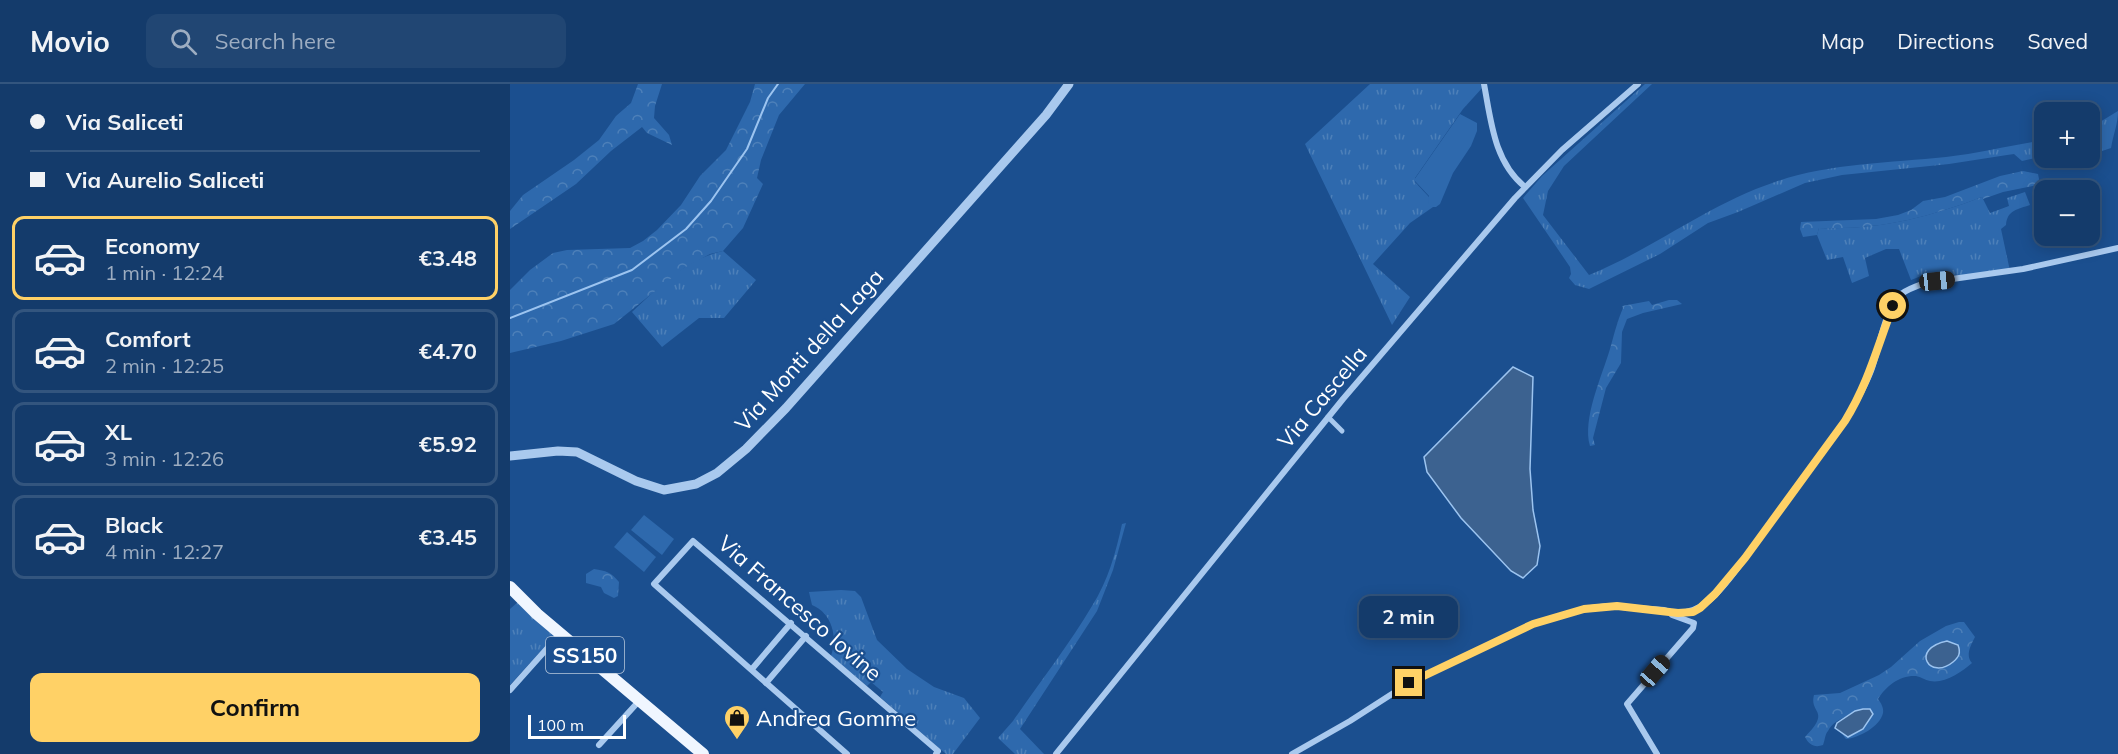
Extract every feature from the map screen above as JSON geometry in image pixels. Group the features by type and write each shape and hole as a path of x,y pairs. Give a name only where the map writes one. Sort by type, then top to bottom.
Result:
{"main road":[{"name":"SS150","path":"510,587 528,606 698,752"}],"street":[{"name":"Via Monti della Laga","path":"510,456 558,450 577,452 643,484 664,490 696,484 720,472 786,408 1046,115 1069,84"},
{"path":"1484,84 1502,160 1511,174 1525,187"},
{"name":"Via Cascella","path":"1056,754 1328,417 1525,187 1562,150 1638,84"},
{"path":"1664,610 1670,613 1693,612 1700,608 1745,558 1860,397 1891,311 1899,297 1912,288 1924,284 2023,269 2118,248"},
{"path":"1328,417 1342,431"},
{"name":"Via Francesco Iovine","path":"752,669 654,584 693,541 806,636 937,753"},
{"path":"1292,754 1409,683 1533,624 1584,609 1608,606 1664,610 1694,622 1693,628 1627,704 1657,754"},
{"path":"791,623 752,669 848,754"},
{"path":"510,690 561,634"},
{"path":"766,683 806,636"},
{"path":"599,746 639,701"}],"green space":[{"path":"638,84 662,84 654,118 669,135 672,145 647,133 642,127 611,151 576,184 510,229 510,211 523,195 599,140 616,116 631,103"},
{"path":"755,84 805,84 779,115 761,160 757,178 763,184 743,228 723,251 710,254 684,268 614,324 561,341 510,353 510,290 530,270 553,253 567,250 630,248 657,230 681,205 700,176 726,150 750,102"},
{"path":"1370,84 1483,84 1415,178 1415,182 1429,197 1433,207 1410,223 1373,264 1410,297 1392,325 1305,144"},
{"path":"1645,84 1652,84 1564,166 1548,191 1543,215 1589,275 1636,253 1727,202 1775,182 1838,167 1958,155 2034,142 2034,158 2022,161 2014,154 1949,164 1842,175 1805,183 1708,223 1660,254 1589,289 1575,285 1569,278 1570,267 1523,198 1542,176"},
{"path":"2118,111 2111,148 2100,152 2100,122"},
{"path":"1460,114 1477,123 1477,131 1471,146 1453,173 1440,204 1431,207 1428,203 1429,196 1414,180"},
{"path":"2023,171 2038,174 2039,179 2034,180 2034,186 1983,199 1982,197 1922,217 1882,225 1819,228 1817,235 1803,237 1800,229 1801,222 1876,219 1898,215 1911,210 1923,201 1945,197 2000,176"},
{"path":"2025,192 2030,205 2011,213 2006,225 2001,229 2010,271 1943,279 1931,273 1911,280 1899,249 1886,249 1865,258 1869,276 1852,283 1843,257 1827,260 1817,235 1819,228 1882,225 1922,217 1982,197 1990,213 2009,206 2007,198"},
{"path":"723,251 756,280 724,318 699,318 662,347 632,312 685,267"},
{"path":"1677,300 1682,304 1627,319 1622,332 1621,363 1606,388 1593,438 1595,445 1590,446 1588,435 1591,411 1622,306 1649,301 1652,305"},
{"path":"644,515 674,539 662,555 631,530"},
{"path":"1126,523 1113,570 1097,611 1020,729 1044,754 1015,754 998,738 1013,721 1064,650 1092,606 1111,566 1122,524"},
{"path":"627,532 656,557 644,572 614,547"},
{"path":"594,569 608,572 619,582 618,596 614,598 604,593 601,587 586,583 586,574"},
{"path":"855,591 861,597 877,640 907,669 934,687 964,698 980,718 953,754 946,754 880,697 883,692 871,682 867,686 831,656 834,641 832,626 824,614 812,605 809,592"},
{"path":"518,602 556,634 510,685 510,609"},
{"path":"1964,622 1975,637 1969,653 1972,663 1941,681 1930,681 1916,676 1899,679 1889,686 1878,699 1883,707 1883,713 1878,723 1868,731 1846,739 1842,734 1848,736 1873,714 1870,709 1836,722 1827,732 1823,745 1815,746 1808,742 1805,737 1817,722 1818,717 1813,701 1814,695 1840,693 1879,675 1920,641 1946,626"}],"shaded area":[{"path":"1513,367 1533,377 1530,469 1533,510 1540,546 1537,565 1523,578 1511,571 1461,518 1427,472 1424,457"},
{"path":"1947,641 1958,645 1958,657 1945,667 1931,666 1926,656 1929,650"},
{"path":"1870,709 1873,714 1863,729 1848,737 1835,728 1837,723 1855,711"}],"waterway":[{"path":"510,318 632,270 686,229 711,201 747,149 768,98 778,84"}],"place":[{"name":"Andrea Gomme","path":"737,741"}],"route":[{"path":"1409,683 1533,624 1564,614 1608,606 1664,610 1670,613 1693,612 1700,608 1745,558 1845,421 1860,397 1893,306"}]}
